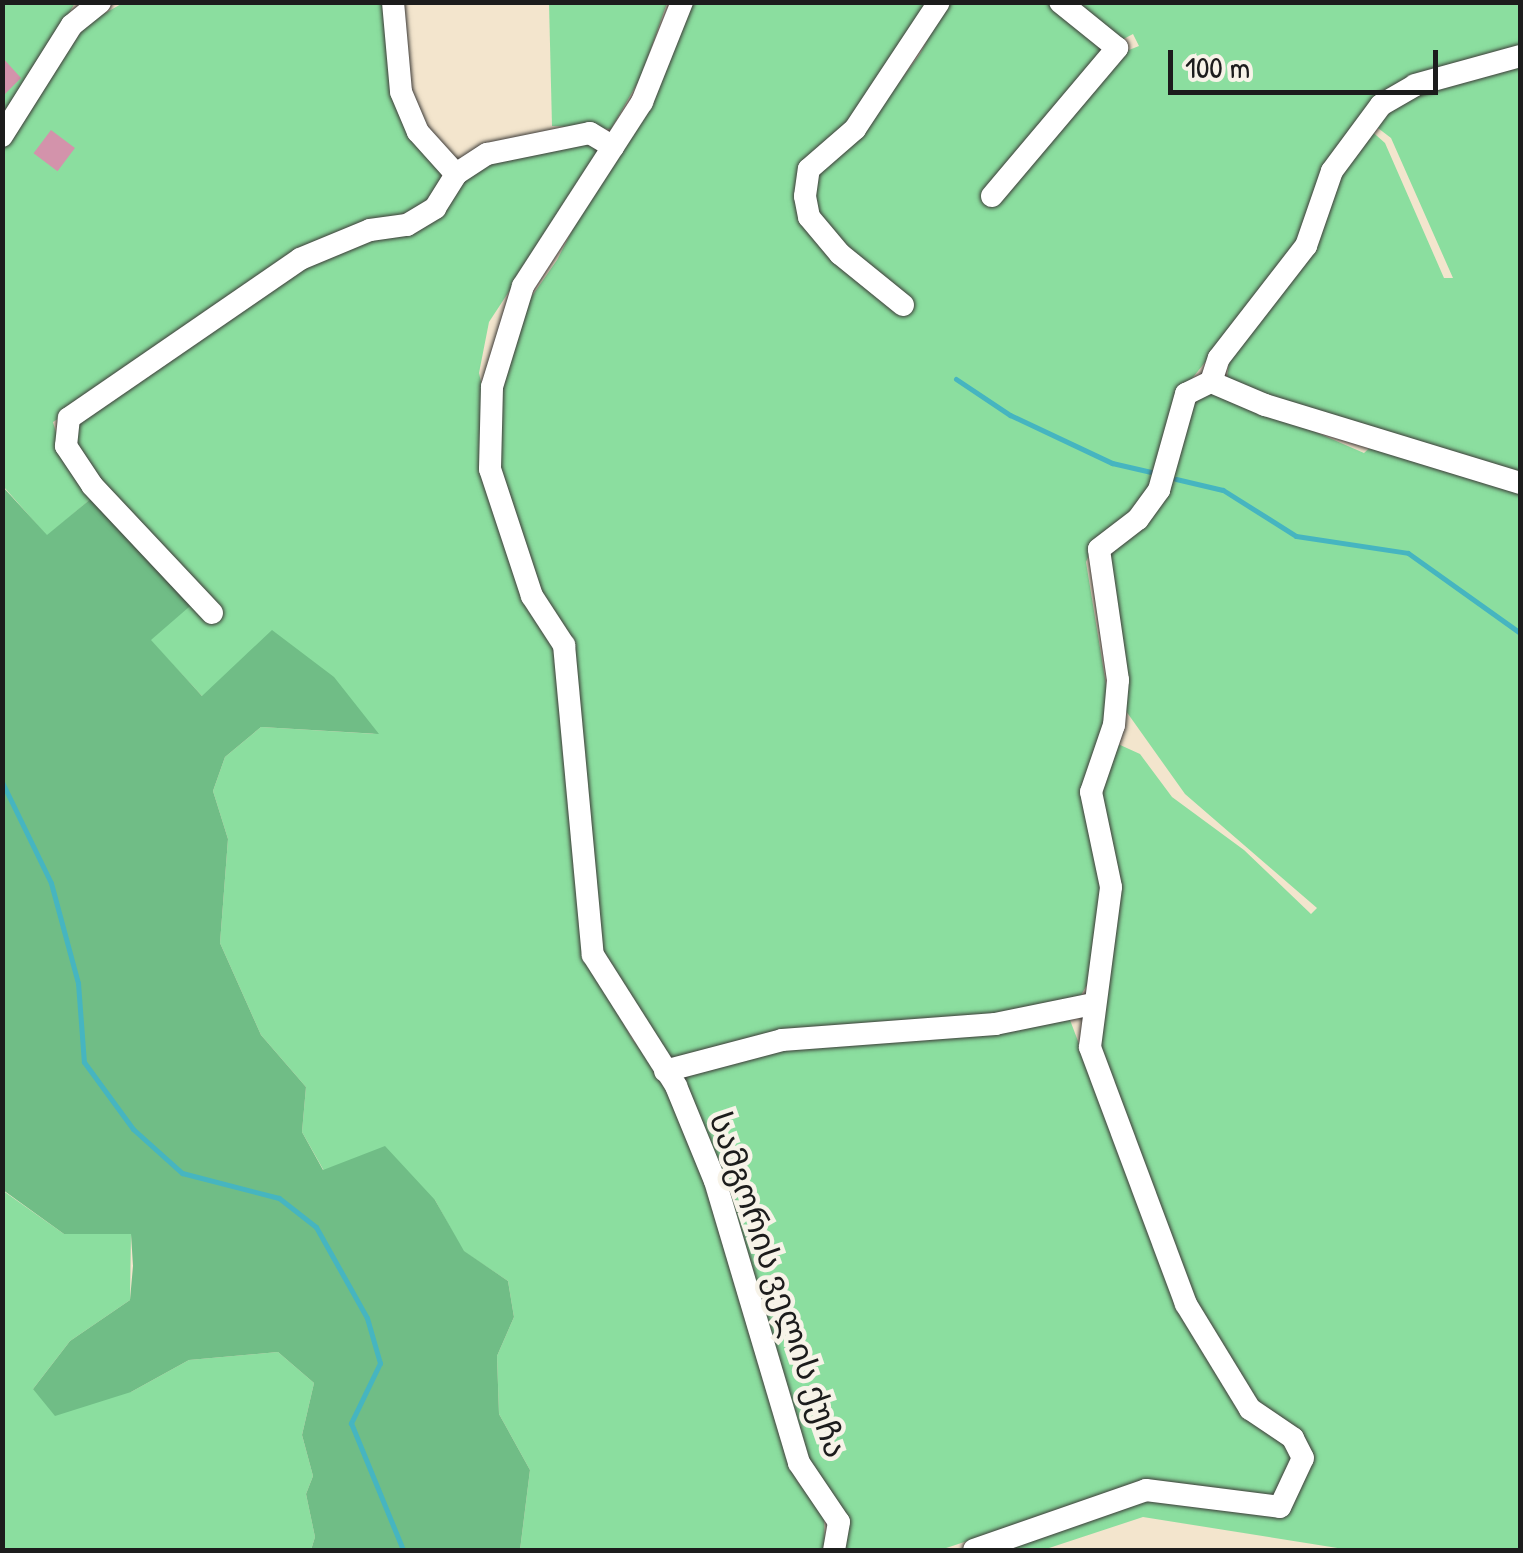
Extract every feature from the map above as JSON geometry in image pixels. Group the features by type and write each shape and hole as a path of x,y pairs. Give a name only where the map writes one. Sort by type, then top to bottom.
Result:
{"street":[{"path":"2,136 72,25 100,2"},
{"path":"393,2 402,92 418,132 456,174"},
{"name":"სამგორის ველის ქუჩა","path":"682,2 642,102 523,286 492,387 490,469 532,596 564,645 593,955 665,1071 715,1180 799,1462 839,1522 834,1550"},
{"path":"903,304 840,254 809,217 805,196 808,168 855,129 896,76 939,2"},
{"path":"992,196 1116,48 1060,2"},
{"path":"1211,382 1219,358 1306,246 1332,172 1381,105 1415,86 1520,56"},
{"path":"212,614 92,485 66,446 69,418 300,259 370,230 407,225 434,208 456,174 517,143 590,133 613,147"},
{"path":"974,1550 1146,1490 1280,1507 1304,1458 1293,1438 1250,1408 1186,1304 1090,1046 1092,1004 1111,887 1091,792 1115,709 1118,680 1099,548 1138,519 1159,490 1186,394 1211,382 1360,436 1520,483"},
{"path":"665,1071 782,1040 995,1024 1092,1004"}],"green space":[{"path":"3,3 75,3 3,123"},
{"path":"123,3 387,3 397,96 441,169 441,181 424,207 368,225 53,422 61,450 93,497 47,536 3,486 3,149 86,24"},
{"path":"549,3 667,3 641,77 611,129 552,126"},
{"path":"689,3 932,3 869,123 920,54 947,3 1051,3 1119,54 1139,46 1133,34 1116,43 1063,3 1520,3 1520,50 1381,97 1299,245 1182,391 1151,489 1130,517 1095,540 1086,562 1110,709 1085,790 1105,883 1088,983 1080,997 1017,1012 668,1061 602,957 570,640 538,592 498,472 499,388 525,306 557,260"},
{"path":"1520,60 1520,480 1362,432 1227,379 1229,360 1368,128 1385,143 1444,278 1453,278 1391,138 1374,125 1395,104"},
{"path":"586,144 601,151 489,322 479,373 488,413 482,466 559,652 586,954 632,1039 670,1087 690,1134 797,1481 824,1514 825,1550 520,1550 530,1470 499,1414 497,1356 514,1317 508,1281 463,1251 435,1200 324,1171 302,1132 306,1087 261,1035 220,943 228,839 213,791 225,757 261,727 377,734 203,697 150,640 203,594 98,485 71,440 71,428 322,257 379,233 487,162"},
{"path":"1214,388 1364,453 1373,445 1520,491 1520,1550 1350,1550 1143,1517 1043,1550 996,1550 1148,1496 1279,1516 1311,1461 1254,1406 1191,1302 1094,1044 1102,776 1118,744 1140,754 1172,797 1244,850 1311,914 1317,908 1185,794 1121,704 1105,554 1144,520 1193,400"},
{"path":"2,486 47,535 93,497 204,594 151,640 202,696 272,630 334,677 379,734 261,727 225,757 213,791 228,839 220,943 261,1035 306,1087 302,1132 323,1170 385,1146 435,1200 464,1251 508,1281 514,1317 497,1356 499,1414 530,1470 520,1550 311,1550 315,1537 306,1494 313,1476 302,1435 314,1383 278,1352 189,1360 131,1392 55,1416 33,1389 70,1341 130,1300 133,1266 131,1234 64,1234 3,1190"},
{"path":"1070,1020 1170,1284 1294,1457 1275,1502 1149,1482 940,1550 841,1550 673,1073 787,1044"},
{"path":"2,1190 64,1234 131,1234 130,1300 70,1341 33,1389 131,1392 189,1360 278,1352 314,1383 302,1435 313,1476 306,1494 315,1537 311,1550 3,1550"}],"building":[{"path":"2,57 21,78 2,97"},
{"path":"51,130 75,148 58,171 34,153"}],"waterway":[{"path":"956,379 1010,415 1112,463 1150,472"},
{"path":"1176,479 1223,490 1296,536 1408,553 1520,633"},
{"path":"2,782 51,883 78,983 84,1062 133,1129 182,1173 279,1198 316,1227 367,1318 380,1363 351,1423 403,1550"}]}
